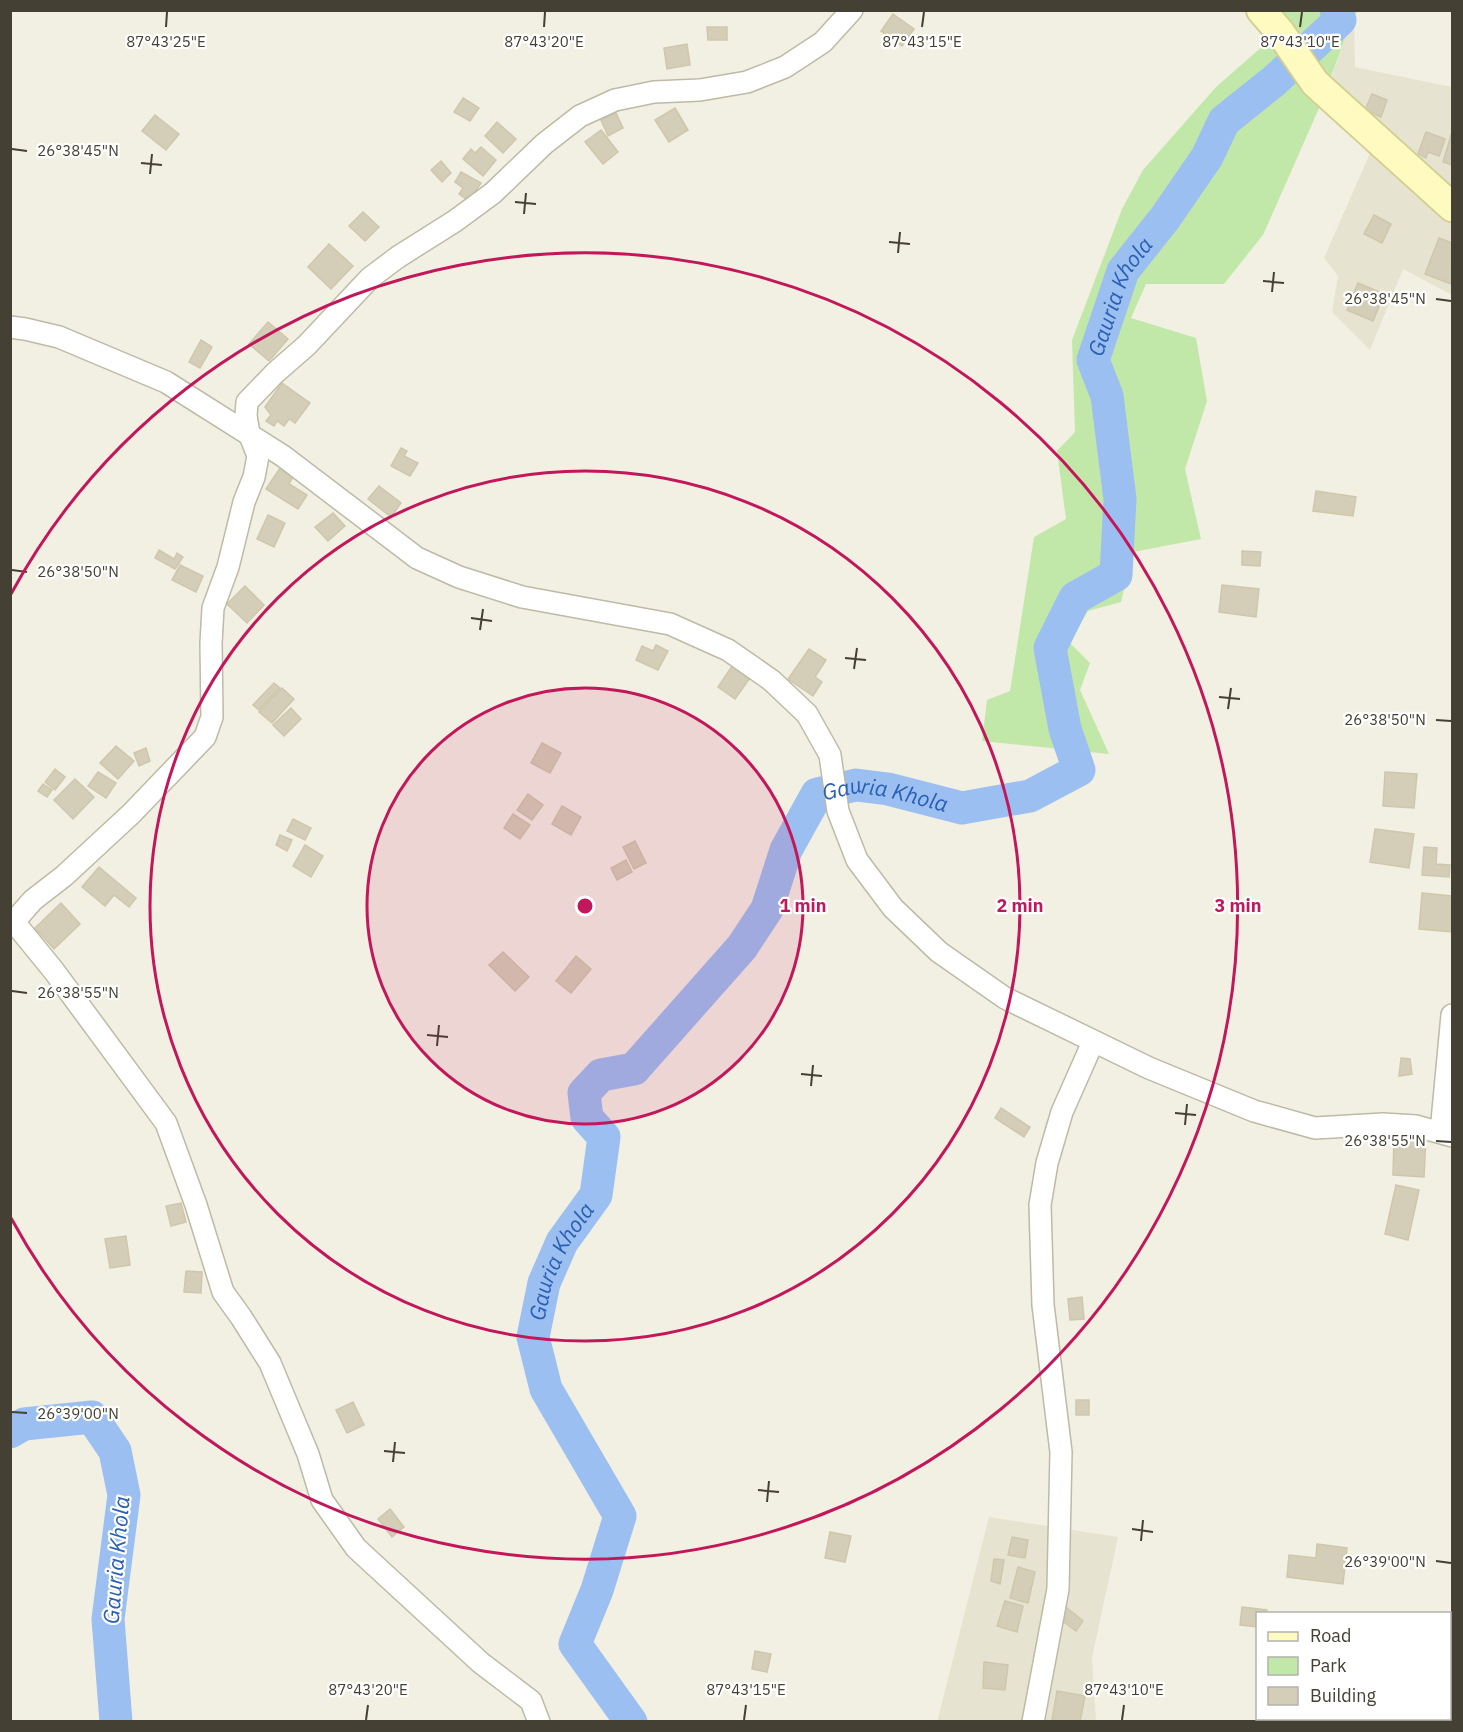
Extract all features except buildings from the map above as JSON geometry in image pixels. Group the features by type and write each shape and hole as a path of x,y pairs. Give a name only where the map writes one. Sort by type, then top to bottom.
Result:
{"street":[{"path":"539,1722 531,1701 481,1663 356,1548 322,1500 308,1454 270,1363 242,1317 223,1293 196,1204 166,1123 54,971 12,924 33,900 64,876 131,813 205,737 212,717 213,608 228,567 258,456 249,433 246,416 247,402 307,345 370,279 398,257 455,221 493,193 544,144 580,116 615,100 654,92 700,90 747,82 766,75 785,67 823,42 852,10"},
{"path":"1261,10 1280,32 1315,83 1452,207"},
{"path":"10,327 26,328 59,337 166,382 249,433 309,475 417,558 459,577 522,597 670,624 728,650 771,680 807,714 830,755 838,812 857,860 893,908 939,952 1005,998 1093,1042 1197,1089 1254,1111 1315,1128 1383,1124 1416,1126 1447,1134 1452,1015"},
{"path":"1033,1722 1058,1589 1061,1452 1043,1305 1040,1205 1047,1163 1062,1112 1093,1042"}],"shaded area":[{"path":"1354,15 1355,67 1452,87 1452,295 1403,269 1370,350 1332,312 1338,276 1324,258 1371,151 1321,106"},
{"path":"989,1517 1118,1537 1092,1658 1096,1721 937,1722"}],"green space":[{"path":"1261,11 1358,11 1354,15 1320,106 1263,235 1224,284 1146,284 1131,318 1196,338 1207,401 1185,469 1201,539 1133,552 1121,602 1088,611 1069,642 1090,663 1080,690 1109,754 982,741 987,700 1010,691 1034,537 1066,519 1057,451 1075,432 1072,340 1122,209 1143,170 1216,87 1279,32"}],"waterway":[{"name":"Gauria Khola","path":"631,1722 575,1644 597,1590 620,1516 546,1389 533,1337 544,1283 562,1242 596,1195 604,1137 587,1118 584,1093 601,1075 634,1069 742,947 767,909 786,850 817,794 856,785 888,789 962,808 1030,796 1079,770 1065,729 1050,648 1075,598 1116,575 1120,499 1107,396 1093,360 1123,271 1165,218 1207,157 1224,121 1274,81 1340,20 1336,10"},
{"name":"Gauria Khola","path":"10,1432 24,1424 92,1417 115,1451 124,1495 108,1619 116,1722"}]}
